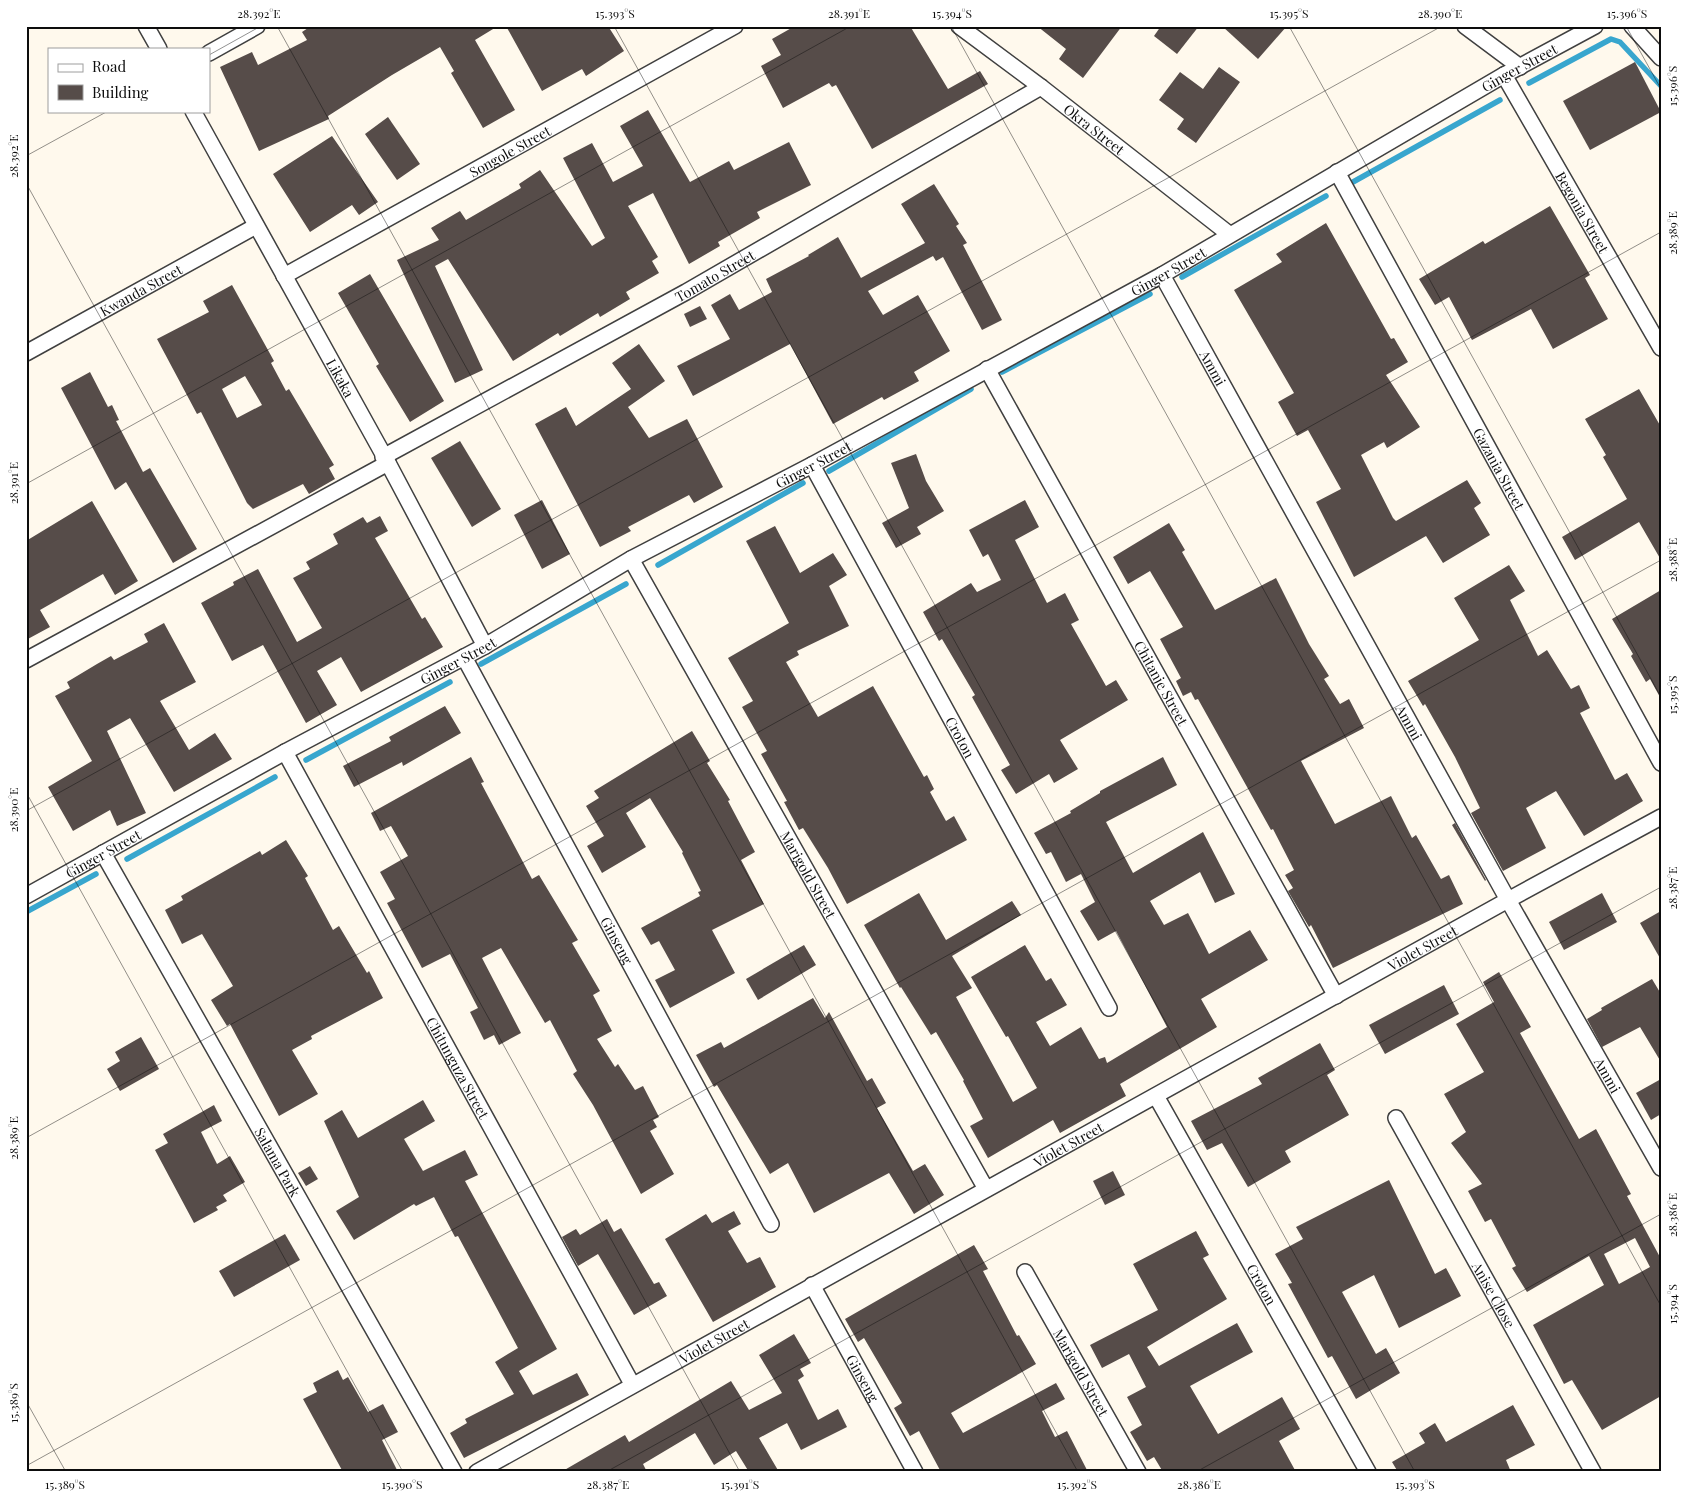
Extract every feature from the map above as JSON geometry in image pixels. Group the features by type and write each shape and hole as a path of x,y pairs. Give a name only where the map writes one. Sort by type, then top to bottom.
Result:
{"street":[{"path":"146,26 158,48"},
{"path":"210,52 257,26"},
{"name":"Songole Street","path":"284,276 734,26"},
{"name":"Okra Street","path":"959,26 1041,87 1229,234"},
{"path":"1465,26 1520,67"},
{"name":"Ginger Street","path":"26,896 285,752 485,646 632,559 812,465 1162,275 1229,234 1504,75 1595,26"},
{"path":"1632,26 1661,58"},
{"name":"Begonia Street","path":"1504,75 1661,348"},
{"name":"Tomato Street","path":"26,660 686,292 1041,87"},
{"name":"Likaka","path":"194,112 386,460 485,646"},
{"name":"Gazania Street","path":"1337,172 1661,763"},
{"name":"Kwanda Street","path":"26,353 256,226"},
{"name":"Ammi","path":"1162,275 1508,900 1661,1168"},
{"name":"Chitanje Street","path":"987,369 1336,996"},
{"name":"Croton","path":"812,465 1109,1008"},
{"name":"Marigold Street","path":"632,559 986,1189"},
{"name":"Ginseng","path":"464,657 771,1224"},
{"name":"Chitunguza Street","path":"285,752 632,1384"},
{"name":"Violet Street","path":"477,1472 632,1384 1508,900 1661,818"},
{"name":"Salama Park","path":"103,853 454,1472"},
{"name":"Croton","path":"1156,1096 1368,1472"},
{"name":"Anise Close","path":"1396,1118 1593,1472"},
{"name":"Marigold Street","path":"1025,1272 1138,1472"},
{"name":"Ginseng","path":"812,1285 915,1472"}],"building":[{"path":"311,26 498,26 475,40 515,110 483,128 451,73 454,71 440,47 328,116 329,119 259,151 220,67 252,52 258,65 307,40 302,32"},
{"path":"506,26 608,26 624,51 586,76 582,69 542,91"},
{"path":"795,26 910,26 948,89 980,71 988,84 872,149 836,85 832,87 829,83 783,108 761,66 781,55 772,39"},
{"path":"1037,26 1122,26 1083,78 1059,59 1066,49"},
{"path":"1161,26 1199,26 1177,54 1154,36"},
{"path":"1222,26 1287,26 1258,59"},
{"path":"1635,62 1661,112 1590,150 1563,101"},
{"path":"1219,67 1240,82 1196,143 1177,129 1184,119 1159,100 1180,72 1203,89"},
{"path":"648,110 690,182 729,161 734,170 789,142 811,185 757,212 760,218 718,242 720,246 689,264 653,193 628,206 658,257 652,261 659,273 626,292 630,299 600,317 598,313 560,336 558,333 513,361 448,259 435,266 483,370 455,383 397,260 439,240 431,228 460,211 466,220 521,188 519,184 540,170 592,246 605,238 563,158 592,143 613,182 643,166 620,126"},
{"path":"388,117 420,164 397,180 365,134"},
{"path":"332,136 378,202 359,215 352,205 310,232 273,174"},
{"path":"934,184 959,224 956,226 967,243 963,245 1002,320 982,330 943,257 936,261 933,256 868,291 883,315 918,295 950,351 914,372 919,381 884,400 882,397 833,424 790,344 693,396 677,366 730,339 711,305 730,294 739,310 772,292 766,279 809,256 838,237 861,278 925,243 901,204"},
{"path":"1550,206 1590,275 1585,278 1608,319 1553,349 1531,309 1472,340 1449,297 1435,305 1419,279 1483,241 1485,244"},
{"path":"1326,223 1391,339 1394,338 1408,362 1386,375 1420,427 1387,448 1384,442 1361,455 1393,518 1396,521 1467,480 1481,503 1474,508 1490,535 1443,563 1426,536 1354,577 1316,502 1341,489 1308,430 1297,436 1278,402 1294,393 1234,290 1282,262 1276,254"},
{"path":"370,274 444,401 410,422 376,366 379,364 338,293"},
{"path":"232,285 274,361 271,363 286,391 289,389 334,465 329,468 335,479 309,494 303,484 253,509 247,503 201,412 197,414 157,339 209,312 203,301","holes":["245,376 262,405 237,418 222,389"]},
{"path":"700,306 707,319 690,327 684,314"},
{"path":"639,344 665,381 628,407 649,438 687,419 723,487 694,503 689,495 628,527 631,531 600,547 535,424 566,407 576,426 631,389 612,363"},
{"path":"90,372 108,407 112,405 119,420 116,421 143,472 150,468 197,549 173,563 126,482 115,490 61,388"},
{"path":"1639,389 1661,427 1661,560 1639,522 1575,560 1562,537 1627,499 1603,457 1606,455 1585,419"},
{"path":"460,441 501,509 472,527 431,458"},
{"path":"916,454 926,481 944,511 917,527 921,534 896,548 882,523 909,508 891,463"},
{"path":"542,500 570,554 542,569 514,515"},
{"path":"1025,500 1039,527 1015,540 1047,603 1065,593 1079,620 1071,624 1106,686 1116,680 1128,700 1060,740 1078,769 1054,783 1049,774 1016,794 1001,770 1010,765 972,697 975,695 942,639 939,641 923,612 971,583 977,592 1001,580 988,554 983,557 969,530"},
{"path":"92,501 138,581 115,595 103,574 40,610 50,627 26,640 26,541"},
{"path":"380,516 388,531 375,538 422,619 425,617 443,647 361,692 341,657 317,671 337,705 306,723 263,645 232,661 201,603 234,585 233,582 258,569 297,642 322,628 293,578 310,569 306,562 338,544 333,534 363,517 367,523"},
{"path":"1169,523 1185,550 1182,552 1215,610 1276,578 1309,644 1329,676 1324,679 1340,704 1349,699 1364,728 1301,761 1335,824 1391,796 1412,838 1416,835 1441,879 1449,875 1463,904 1333,968 1311,925 1309,927 1288,891 1293,888 1285,875 1294,870 1273,829 1271,830 1198,699 1195,700 1191,692 1183,696 1176,681 1181,678 1160,639 1183,627 1150,571 1128,584 1113,557"},
{"path":"775,526 800,573 833,553 847,575 829,586 849,626 797,651 799,655 786,662 818,717 873,686 924,777 927,775 934,789 930,792 946,821 954,816 967,840 847,904 828,868 803,828 799,830 784,802 787,801 761,754 767,751 742,707 753,701 728,658 789,623 746,541"},
{"path":"1509,565 1525,591 1510,600 1538,656 1547,650 1571,689 1579,685 1590,708 1580,713 1615,780 1627,773 1643,801 1584,836 1556,791 1526,808 1546,848 1503,871 1471,813 1480,808 1455,757 1425,704 1423,706 1408,681 1479,640 1454,598"},
{"path":"1661,590 1661,699 1650,679 1646,682 1631,656 1633,654 1612,619"},
{"path":"164,623 196,682 160,701 189,750 215,733 232,759 174,792 130,718 107,731 146,813 117,826 110,810 73,831 48,787 92,761 55,696 70,688 67,682 97,664 111,656 114,660 148,642 144,634"},
{"path":"445,706 461,733 403,766 402,762 354,787 343,766 391,741 389,737"},
{"path":"692,731 710,761 707,763 730,800 728,801 755,852 741,860 764,904 712,930 735,973 670,1008 655,980 675,970 659,941 651,945 641,928 700,896 698,892 701,891 683,852 650,798 626,813 646,847 602,873 587,846 604,836 586,806 599,798 594,791"},
{"path":"471,757 484,782 481,783 532,879 539,875 578,940 572,943 600,991 593,995 612,1031 597,1039 615,1067 618,1064 635,1090 643,1086 659,1117 653,1120 657,1127 650,1131 674,1174 641,1194 593,1105 573,1074 577,1071 550,1020 545,1023 501,948 482,958 521,1033 499,1045 494,1035 484,1040 470,1012 478,1008 450,954 422,968 387,903 395,899 380,872 408,856 391,826 380,831 371,813"},
{"path":"1163,757 1177,785 1106,822 1133,873 1203,832 1235,894 1215,903 1200,872 1150,901 1164,925 1188,913 1209,954 1250,930 1268,960 1201,999 1217,1027 1120,1084 1126,1096 1060,1133 1053,1120 988,1158 970,1126 983,1119 964,1080 936,1032 931,1035 900,988 864,925 919,893 946,940 1012,901 1021,915 952,956 972,988 956,997 1013,1102 1037,1088 1008,1036 1006,1037 971,977 1025,945 1046,981 1051,978 1067,1005 1036,1022 1050,1046 1081,1027 1099,1059 1105,1057 1107,1063 1167,1027 1116,931 1098,941 1080,911 1095,902 1081,874 1066,882 1051,852 1046,854 1034,833 1071,813 1070,811 1100,793 1100,791"},
{"path":"1455,823 1486,880 1485,881 1452,825"},
{"path":"286,840 308,876 305,878 333,930 339,926 367,973 369,971 383,998 311,1036 312,1039 292,1050 318,1094 279,1116 230,1024 227,1026 211,1000 233,986 202,934 182,944 165,910 183,900 181,896 260,851 262,855"},
{"path":"1602,893 1617,922 1564,950 1549,922"},
{"path":"1661,911 1661,960 1640,923"},
{"path":"804,945 816,965 758,1000 746,979"},
{"path":"1499,972 1531,1027 1520,1033 1579,1139 1596,1129 1631,1194 1627,1196 1661,1259 1661,1396 1602,1430 1572,1380 1564,1384 1533,1325 1604,1285 1589,1256 1527,1292 1512,1268 1516,1266 1491,1219 1485,1222 1468,1191 1482,1184 1451,1143 1466,1132 1444,1094 1484,1072 1456,1024 1494,1002 1483,982","holes":["1635,1238 1650,1267 1619,1284 1604,1254"]},
{"path":"1652,979 1661,994 1661,1062 1640,1027 1602,1047 1587,1019 1602,1010 1601,1008"},
{"path":"1444,985 1459,1014 1385,1054 1369,1025"},
{"path":"813,998 825,1018 829,1012 867,1081 872,1078 886,1103 877,1108 913,1171 925,1164 944,1195 914,1214 889,1173 814,1213 788,1163 770,1174 717,1085 714,1087 696,1055 721,1042 724,1048"},
{"path":"141,1037 159,1069 120,1091 107,1069 120,1061 115,1052"},
{"path":"1320,1043 1335,1070 1327,1075 1349,1115 1285,1151 1291,1162 1248,1187 1222,1143 1207,1150 1191,1121 1262,1084 1258,1078"},
{"path":"1661,1079 1661,1114 1651,1120 1636,1093"},
{"path":"423,1100 435,1121 404,1139 423,1171 465,1150 478,1175 465,1181 557,1349 519,1371 533,1395 577,1373 589,1395 464,1458 450,1433 467,1423 465,1419 514,1394 495,1362 518,1348 458,1236 455,1237 434,1197 416,1206 414,1204 354,1240 336,1211 359,1197 324,1121 342,1110 358,1138"},
{"path":"214,1105 222,1121 201,1132 217,1164 230,1156 245,1182 223,1195 227,1201 216,1207 218,1210 194,1223 155,1150 168,1143 163,1134"},
{"path":"310,1166 318,1179 306,1186 298,1173"},
{"path":"1113,1171 1125,1195 1105,1205 1093,1181"},
{"path":"1389,1180 1435,1274 1446,1268 1461,1296 1399,1328 1374,1275 1342,1292 1376,1354 1386,1348 1400,1373 1356,1399 1332,1356 1328,1358 1288,1284 1292,1283 1275,1254 1303,1239 1296,1227"},
{"path":"734,1211 741,1224 728,1231 747,1263 760,1257 776,1287 713,1322 665,1239 706,1214 712,1223"},
{"path":"607,1219 614,1232 621,1228 654,1284 659,1282 667,1296 634,1315 598,1254 578,1266 562,1237 576,1229 580,1235"},
{"path":"1196,1231 1209,1255 1203,1258 1227,1299 1147,1347 1159,1366 1237,1323 1253,1352 1190,1386 1218,1434 1282,1397 1300,1429 1279,1441 1296,1472 1163,1472 1154,1457 1147,1461 1130,1432 1142,1425 1127,1397 1146,1387 1129,1354 1102,1368 1090,1345 1158,1310 1133,1264"},
{"path":"285,1234 300,1260 234,1297 219,1271"},
{"path":"974,1245 988,1269 983,1271 1017,1336 1019,1335 1036,1364 951,1413 963,1433 1056,1383 1065,1399 1042,1411 1055,1437 1067,1431 1088,1472 941,1472 919,1431 910,1436 894,1408 902,1403 864,1338 858,1342 845,1319"},
{"path":"794,1334 811,1363 800,1369 804,1376 798,1380 818,1420 838,1409 847,1427 801,1450 787,1423 759,1438 779,1472 749,1472 736,1451 714,1465 695,1433 643,1464 647,1472 561,1472 625,1435 629,1442 731,1381 749,1410 782,1393 759,1355"},
{"path":"338,1370 343,1380 348,1377 368,1412 383,1404 398,1432 382,1440 398,1472 343,1472 303,1399 317,1392 313,1383"},
{"path":"1513,1405 1535,1445 1506,1460 1511,1472 1398,1472 1392,1462 1425,1443 1419,1433 1435,1423 1446,1442"}],"waterway":[{"path":"1529,83 1611,39 1620,42 1661,86"},
{"path":"1353,182 1500,100"},
{"path":"1182,277 1326,196"},
{"path":"1002,372 1150,294"},
{"path":"829,471 971,389"},
{"path":"658,565 803,483"},
{"path":"481,664 626,584"},
{"path":"306,760 450,682"},
{"path":"127,859 275,777"},
{"path":"26,912 96,874"}]}
